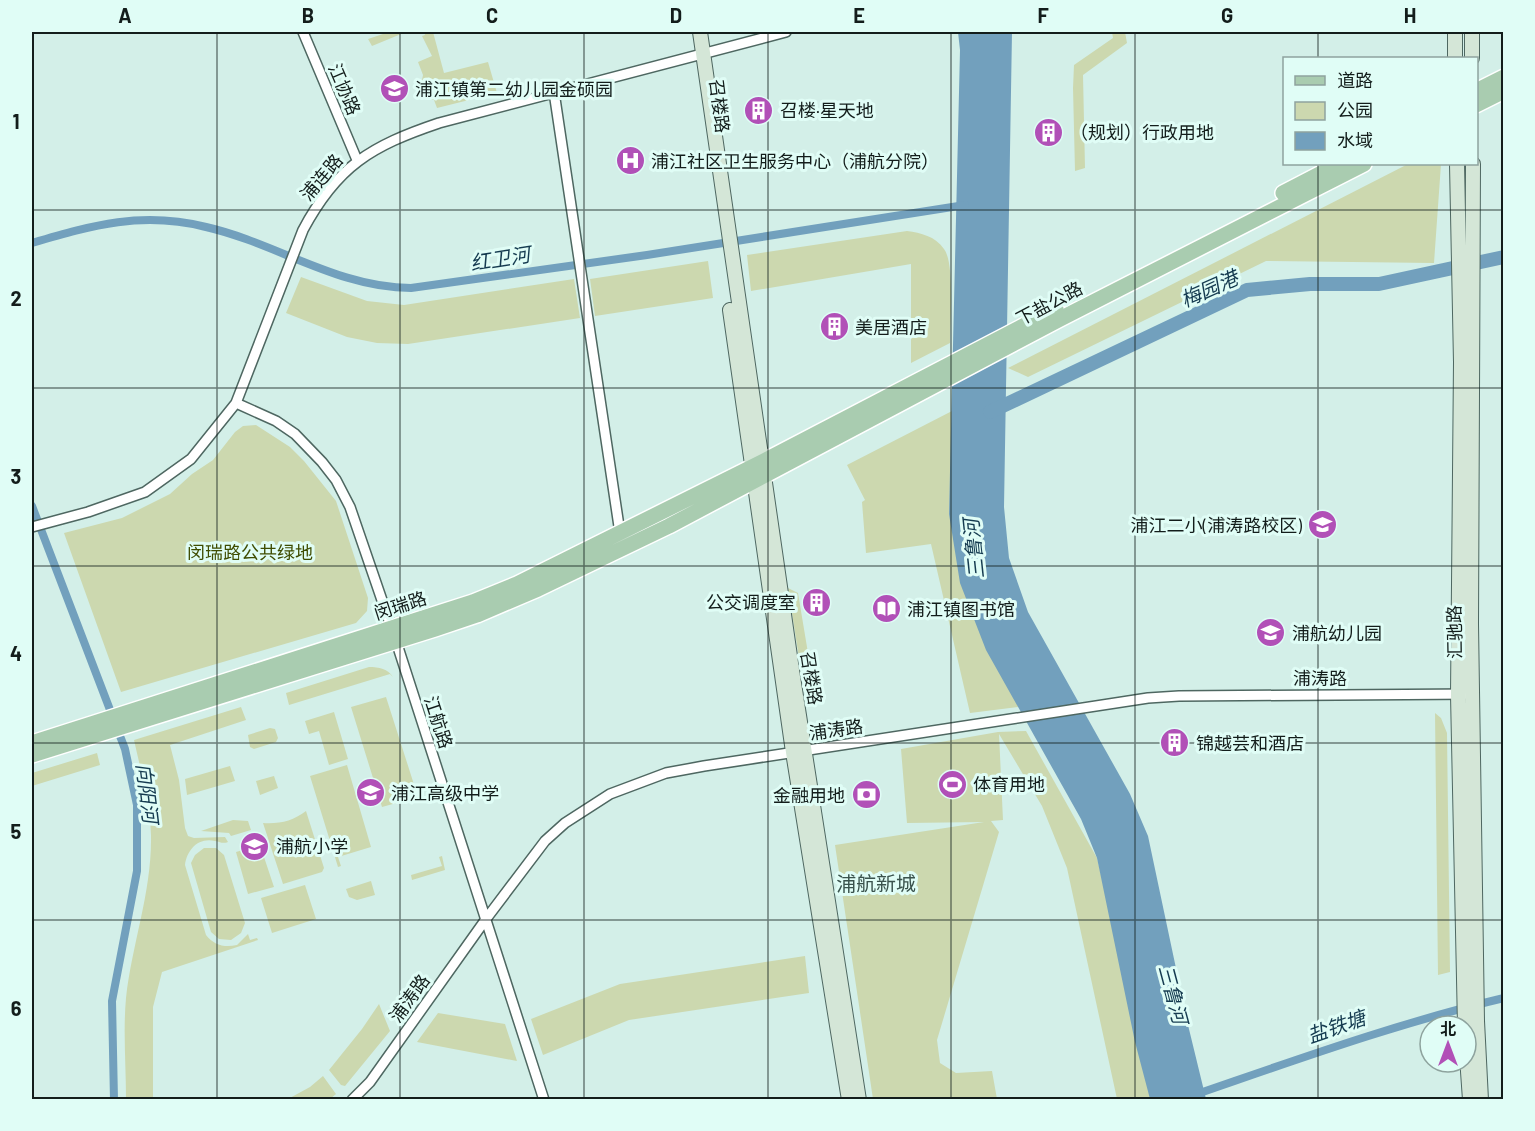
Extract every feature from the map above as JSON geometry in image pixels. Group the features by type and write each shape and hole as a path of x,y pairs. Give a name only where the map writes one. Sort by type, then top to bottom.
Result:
{"main road":[{"path":"1478,90 1503,77"},
{"path":"1478,104 1503,91"},
{"name":"下盐公路","path":"758,471 1337,165"},
{"name":"下盐公路","path":"1007,340 1362,165"},
{"name":"闵瑞路","path":"393,635 517,584 620,533 758,471"},
{"name":"闵瑞路","path":"32,754 98,728 393,635 477,615 538,589 669,526 758,471"},
{"name":"闵瑞路","path":"32,742 98,728"}],"street":[{"name":"江协路","path":"303,32 357,160"},
{"name":"召楼路","path":"692,32 699,54 849,1100"},
{"name":"召楼路","path":"699,54 700,32"},
{"name":"浦连路","path":"32,527 130,498 161,482 191,459 236,403 299,240 315,208 327,191 357,160 379,146 405,134 439,123 786,32"},
{"path":"1455,32 1455,57"},
{"path":"1472,32 1473,57"},
{"path":"554,92 620,533"},
{"name":"汇驰路","path":"1457,165 1466,254"},
{"name":"汇驰路","path":"1469,1014 1473,694 1466,254 1473,165"},
{"name":"汇驰路","path":"1466,275 1461,362 1458,695 1470,975"},
{"name":"江航路","path":"236,403 276,421 295,434 336,480 350,507 544,1100"},
{"name":"浦涛路","path":"352,1100 376,1074 486,919 545,841 565,823 610,794 666,773 1148,698 1473,694"},
{"name":"召楼路","path":"799,751 859,1100"},
{"path":"1468,1074 1470,1100"},
{"name":"汇驰路","path":"1477,1074 1481,1100"}],"green space":[{"path":"389,32 406,32 372,46 368,39"},
{"path":"424,32 433,32 444,73 488,62 497,93 437,108 434,100 422,97 417,86 421,85 423,75 418,62 432,56 422,36 425,35"},
{"path":"1112,32 1125,32 1127,43 1083,75 1085,168 1075,171 1074,65 1113,38"},
{"path":"1406,165 1441,165 1434,263 1266,261 1028,377 1008,368"},
{"path":"907,231 927,236 944,249 950,267 951,280 950,343 911,363 911,264 751,291 747,255"},
{"path":"708,261 713,298 595,316 590,279"},
{"path":"301,277 367,301 404,305 574,279 580,318 408,344 377,343 347,337 286,313"},
{"path":"952,411 1049,703 970,713 931,544 866,553 862,502 865,500 847,465"},
{"name":"闵瑞路公共绿地","path":"256,425 290,447 336,501 368,598 367,611 356,623 121,692 64,533 122,518 170,494 192,474 213,460 235,432 243,426"},
{"path":"788,588 798,593 808,653 808,659 800,664"},
{"path":"369,667 383,669 389,672 393,677 390,674 289,705 286,693"},
{"path":"386,697 418,797 382,807 351,707"},
{"path":"241,707 246,720 170,745 179,780 188,836 194,838 225,837 228,842 203,841 194,846 186,859 185,865 206,935 212,941 224,946 237,945 248,934 250,940 257,938 258,940 162,972 153,1007 153,1099 126,1099 126,998 145,897 151,835 147,799 134,740"},
{"path":"334,712 348,759 329,765 319,731 309,734 305,721"},
{"path":"1435,713 1441,718 1447,733 1450,972 1438,975"},
{"path":"270,728 275,729 278,738 276,742 254,749 250,747 248,735"},
{"path":"1026,731 1097,858 1154,1099 1117,1099 1067,868 1042,806 999,734 1003,820 991,821 999,832 937,1040 940,1063 956,1073 992,1071 997,1099 873,1099 835,845 984,822 907,823 901,749 998,732"},
{"path":"97,753 100,765 32,786 32,773"},
{"path":"347,765 371,847 338,857 341,866 338,867 310,776"},
{"path":"230,766 235,781 187,795 185,779"},
{"path":"274,776 278,788 260,795 256,781"},
{"path":"306,811 324,868 322,872 283,884 263,823 286,821"},
{"path":"233,820 248,821 251,830 231,836 229,833 201,831"},
{"path":"260,845 274,887 248,894 236,852"},
{"path":"204,848 216,848 224,855 245,923 241,933 231,940 219,939 211,932 191,863 195,855"},
{"path":"442,856 445,870 412,880 411,875 442,866 439,857"},
{"path":"371,881 375,895 357,900 349,897 346,889"},
{"path":"305,885 316,919 272,933 261,898"},
{"path":"805,956 809,993 629,1020 543,1055 531,1019 620,984"},
{"path":"379,1004 390,1031 345,1086 341,1085 329,1070"},
{"path":"438,1013 505,1024 517,1061 417,1042"},
{"path":"323,1076 336,1094 330,1099 288,1099 310,1087"}],"water":[{"name":"三鲁河","path":"958,32 1012,32 1004,507 1009,558 1028,612 1130,794 1148,836 1206,1099 1150,1099 1135,1042 1097,858 1081,819 986,650 960,583 949,514 960,50"}],"waterway":[{"name":"红卫河","path":"32,243 118,222 139,220 183,222 232,234 307,264 358,281 411,288 647,255 965,205"},
{"name":"梅园港","path":"990,412 1247,290 1310,284 1379,284 1504,257"},
{"name":"向阳河","path":"32,506 125,749 137,805 137,871 112,1001 114,1100"},
{"name":"盐铁塘","path":"1194,1095 1386,1030 1504,998"}],"place":[{"name":"浦江镇第二幼儿园金硕园","path":"394,89"},
{"name":"召楼·星天地","path":"759,110"},
{"name":"（规划）行政用地","path":"1049,132"},
{"name":"浦江社区卫生服务中心（浦航分院）","path":"630,161"},
{"name":"美居酒店","path":"834,327"},
{"name":"浦江二小(浦涛路校区)","path":"1323,525"},
{"name":"公交调度室","path":"817,602"},
{"name":"浦江镇图书馆","path":"886,609"},
{"name":"浦航幼儿园","path":"1271,633"},
{"name":"锦越芸和酒店","path":"1175,743"},
{"name":"体育用地","path":"952,784"},
{"name":"浦江高级中学","path":"370,793"},
{"name":"金融用地","path":"866,795"},
{"name":"浦航小学","path":"255,846"}],"district":[{"name":"浦航新城","path":"876,883"}]}
